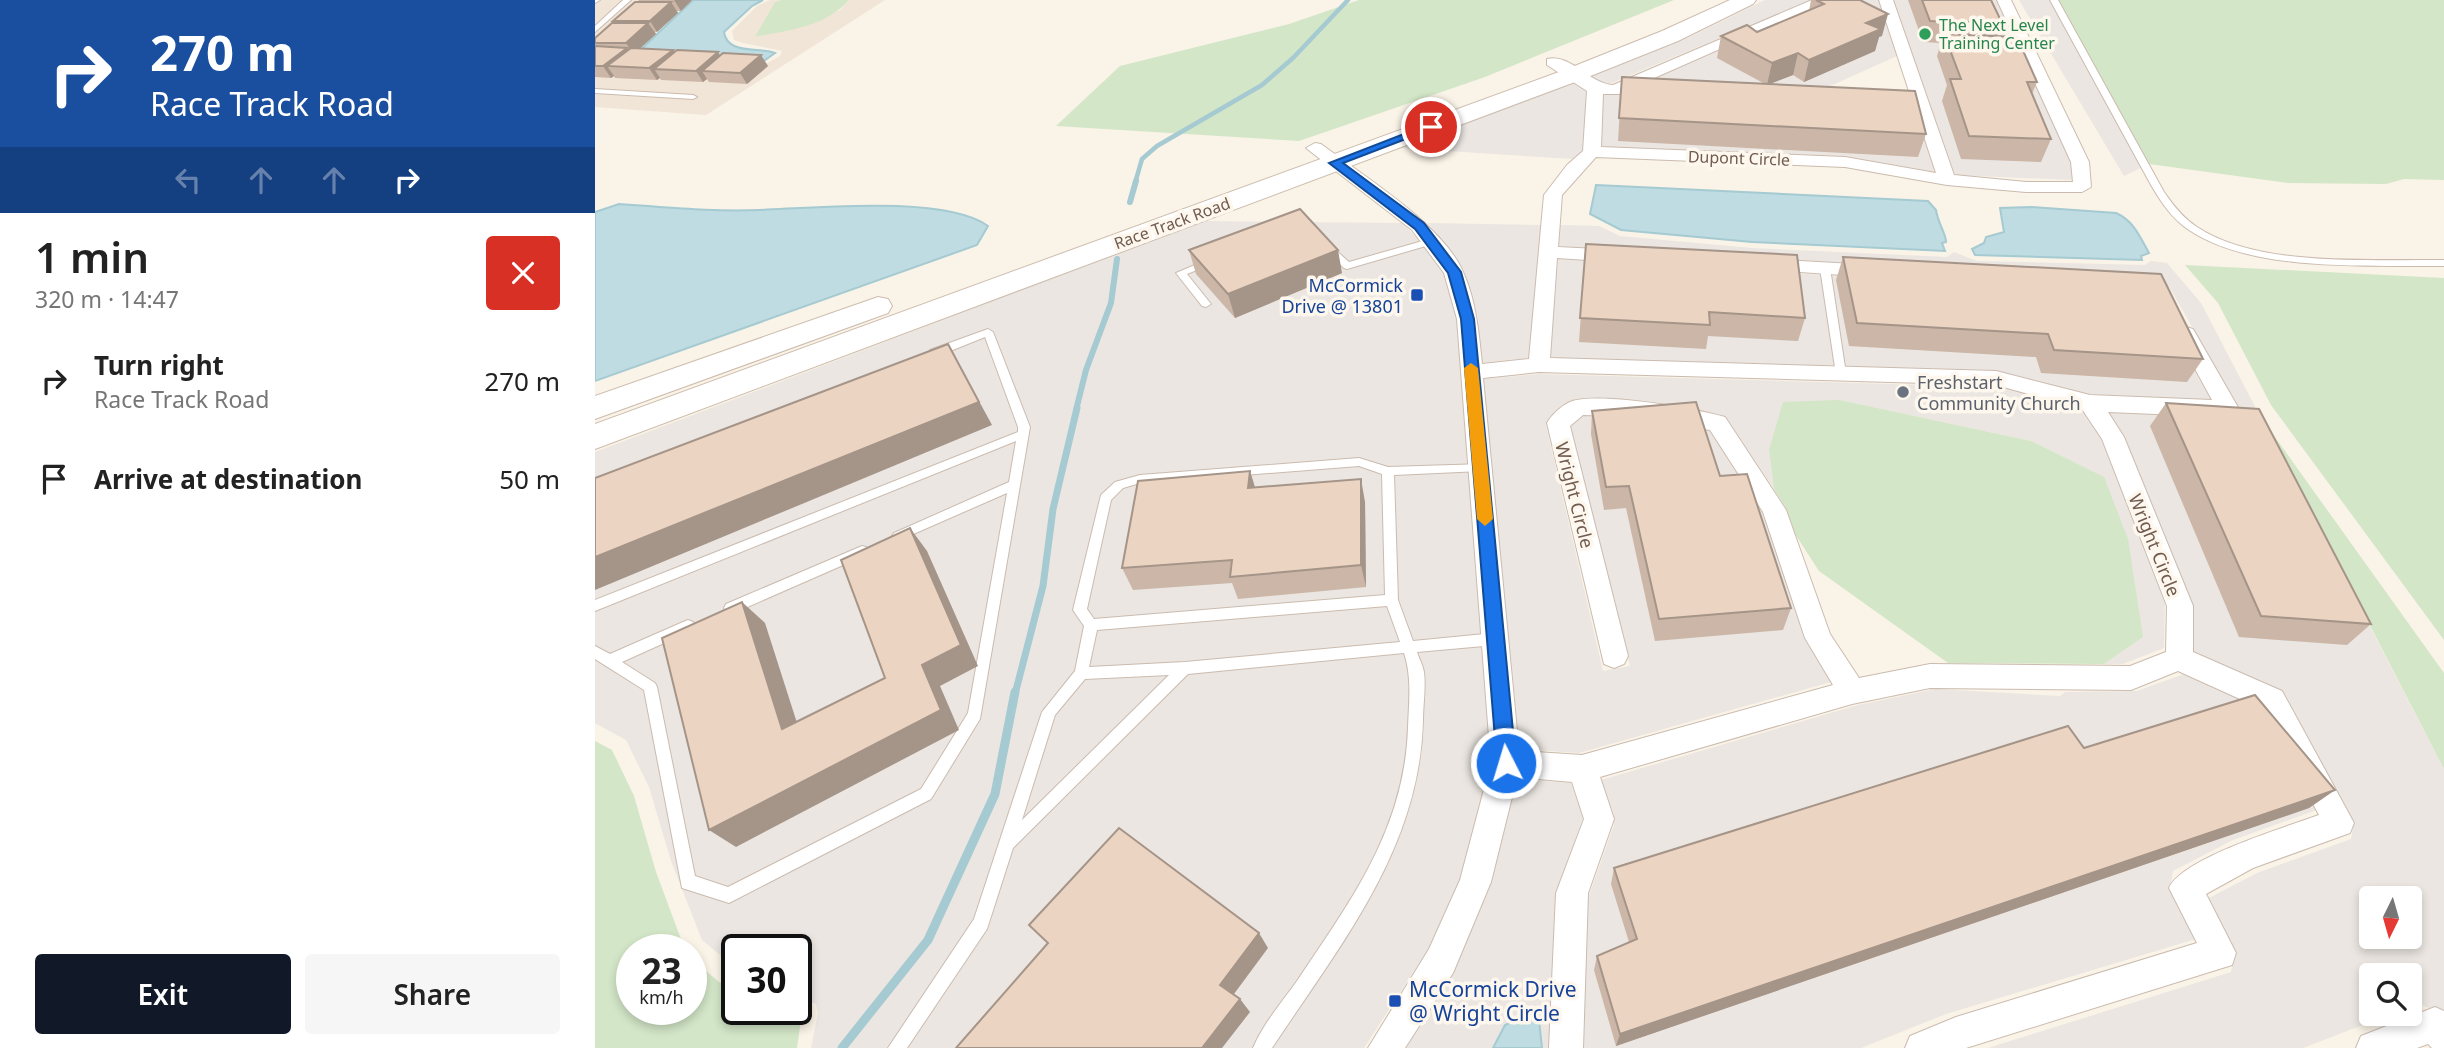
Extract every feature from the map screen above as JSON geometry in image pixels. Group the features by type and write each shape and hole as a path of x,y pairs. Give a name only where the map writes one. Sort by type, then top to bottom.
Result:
{"main road":[{"name":"Race Track Road","path":"595,437 1325,155 1552,62 1634,32 1702,0"},
{"name":"Race Track Road","path":"595,408 1325,155 1575,74 1659,41 1746,0"}],"street":[{"path":"1603,90 1824,0"},
{"path":"1886,0 1914,100 1947,180"},
{"name":"Dupont Circle","path":"1592,152 1845,162 1947,180 2026,187 2082,187 2080,162 2004,0"},
{"path":"1552,62 1603,90 1667,92"},
{"path":"1539,365 1553,195 1573,169 1592,152 1603,90"},
{"path":"1325,155 1419,226 1433,241 1454,272 1468,319 1506,763 1475,882 1441,961 1385,1048"},
{"path":"1549,252 1632,257"},
{"path":"1742,263 1895,272"},
{"path":"1471,372 1539,365 1996,379 2090,403 2228,409 2173,312"},
{"name":"Wright Circle","path":"2090,403 2113,437 2180,606 2179,659"},
{"name":"Wright Circle","path":"1614,656 1557,423 1578,407 1617,408 1717,423 1774,510 1818,638 1852,692"},
{"path":"1506,763 1582,769 1852,692 1930,676 2131,678 2179,659 2272,700 2339,823 2245,856 2185,888 2220,953 1956,1034 1922,1048"},
{"path":"1566,1048 1572,893 1599,819 1582,769"},
{"path":"2373,1048 2435,1024 2444,1036"}],"lane":[{"path":"595,30 627,0"},
{"path":"2054,0 2154,185 2172,209 2198,232 2241,248 2280,256 2444,263"},
{"path":"595,91 693,97"},
{"path":"1318,240 1347,266 1433,241"},
{"path":"1206,304 1181,273 1216,259"},
{"path":"1825,268 1841,374"},
{"path":"595,652 650,687 688,882 729,895 926,794 975,715 1024,427 988,332 925,356"},
{"path":"595,606 1023,434"},
{"path":"897,1048 981,923 1049,712 1081,673 1091,625 1080,610 1105,498 1119,485 1140,479 1281,466 1359,461 1388,471 1481,467"},
{"path":"1262,1048 1365,893 1384,857 1402,807 1415,746 1417,671 1392,600 1388,471"},
{"path":"723,611 1014,485"},
{"path":"1091,625 1392,600"},
{"path":"608,661 697,622"},
{"path":"1081,673 1185,668 1496,639"},
{"path":"1007,845 1185,668"}],"shaded area":[{"path":"595,0 687,0 629,54 760,67 780,56 782,51 734,40 732,31 757,6 770,0 781,0 775,2 756,37 840,10 849,0 885,0 706,115 595,107"},
{"path":"1765,0 1811,0 1609,84 1600,85 1590,76 1692,36"},
{"path":"1836,0 1878,0 1897,56 1817,92 1634,85"},
{"path":"1893,0 1996,0 2071,161 2072,180 1955,175"},
{"path":"2019,0 2055,0 2149,164 2124,176"},
{"path":"1577,82 1586,90 1583,150 1573,159 1400,148"},
{"path":"1602,94 1914,105 1936,172 1844,156 1601,147"},
{"path":"1204,221 1402,223 1431,252 1445,275 1457,320 1492,762 1461,876 1427,951 1364,1048 811,1048 818,1013 816,1004 812,1002 812,934 721,934 721,956 707,944 707,934 700,934 671,861 649,787 626,740 595,723 595,452"},
{"path":"1428,223 1542,225 1529,358 1481,363 1478,317 1464,270"},
{"path":"1560,225 1599,226 1620,236 1752,248 1947,257 1954,252 1977,261 2145,265 2151,261 2167,263 2201,303 2444,769 2444,1015 2422,1005 2422,963 2359,963 2360,1026 2303,1048 1988,1048 2231,972 2235,950 2207,899 2257,873 2351,839 2354,822 2285,699 2194,653 2193,607 2125,438 2107,412 2232,418 2239,410 2170,288 2157,281 1559,246"},
{"path":"1558,259 2153,295 2211,400 2087,394 1993,370 1550,358"},
{"path":"1539,374 1997,387 2081,409 2101,437 2165,603 2164,648 2123,664 2104,664 2143,637 2031,441 1840,400 1769,450 1774,489 1727,419 1718,414 1619,399 1578,398 1550,417 1546,425 1603,671 1630,666 1570,426 1583,416 1617,416 1710,431 1763,513 1805,640 1831,682 1579,753 1520,749 1482,379"},
{"path":"2184,674 2262,708 2317,810 2233,840 2173,871 2170,890 2196,939 1946,1014 1861,1048 1583,1048 1588,898 1614,825 1614,814 1601,780 1858,705 1935,689 2060,696 2065,692 2137,691"},
{"path":"1517,779 1571,783 1583,818 1556,892 1549,1048 1542,1048 1538,1012 1505,1025 1493,1048 1406,1048 1454,971 1490,887"}],"green space":[{"path":"849,0 818,22 755,37 775,2"},
{"path":"1359,0 1674,0 1485,77 1299,141 1056,126 1120,66 1289,24"},
{"path":"2055,0 2444,0 2444,180 2404,179 2386,184 2288,183 2149,164"},
{"path":"2185,265 2444,278 2444,640 2271,405 2218,303"},
{"path":"1840,400 2031,441 2104,477 2128,539 2143,637 2104,664 1948,663 1819,571 1795,534 1786,508 1774,489 1769,450 1783,402"},
{"path":"2267,426 2444,673 2444,769"},
{"path":"595,741 612,750 634,796 656,872 679,934 616,934 616,1025 707,1025 707,972 721,983 721,1025 800,1025 797,1048 595,1048"}],"water":[{"path":"693,0 763,0 752,6 724,32 726,39 737,47 775,53 758,65 635,55"},
{"path":"1596,185 1928,201 1936,210 1945,235 1946,242 1942,243 1945,251 1752,242 1621,230 1590,214"},
{"path":"619,204 724,210 911,207 968,216 988,226 977,245 595,381 595,212"},
{"path":"2032,207 2116,213 2132,225 2149,253 2141,256 2142,260 1975,255 1972,249 1984,243 1986,237 2004,232 2000,208"},
{"path":"1538,1011 1542,1048 1493,1048 1505,1025"}],"building":[{"path":"1816,0 1860,0 1888,14 1866,23 1881,29 1809,60 1798,53 1772,63 1721,36 1747,25 1757,32 1824,4"},
{"path":"1922,0 1991,0 2002,23 1930,21"},
{"path":"635,2 671,2 650,21 613,21"},
{"path":"612,23 648,23 626,43 595,43 595,38"},
{"path":"1944,34 2017,37 2037,82 2027,82 2051,139 1969,136 1950,79 1961,79"},
{"path":"595,46 627,48 603,66 595,66"},
{"path":"631,48 673,50 649,68 607,66"},
{"path":"677,50 718,52 696,71 654,69"},
{"path":"723,53 761,55 740,73 702,71"},
{"path":"1622,77 1915,91 1926,134 1619,118"},
{"path":"1300,209 1338,250 1228,294 1189,250"},
{"path":"1586,244 1797,255 1805,318 1709,312 1710,325 1580,318"},
{"path":"1843,257 2161,274 2203,359 2054,350 2048,334 1857,323"},
{"path":"948,344 979,402 595,557 595,478"},
{"path":"1696,402 1720,476 1747,474 1791,608 1659,619 1629,486 1606,487 1592,411"},
{"path":"2166,403 2259,409 2371,624 2261,616"},
{"path":"1250,471 1248,488 1361,479 1361,565 1230,577 1232,560 1122,568 1138,481"},
{"path":"910,528 961,645 922,665 941,710 709,830 662,638 742,602 782,729 885,678 841,560"},
{"path":"2255,695 2335,790 1620,1034 1597,956 1637,939 1614,868 2068,726 2084,748"},
{"path":"1119,828 1259,933 1220,985 1240,999 1202,1048 956,1048 1048,943 1029,925"}],"waterway":[{"path":"1135,183 1142,159 1157,146 1262,85 1293,58 1348,0"},
{"path":"1130,202 1136,181"},
{"path":"1076,410 1086,370 1111,303 1117,259"},
{"path":"1015,694 1043,586 1053,509 1077,408"},
{"path":"842,1048 928,940 995,794 1015,692"}],"slow traffic":[{"path":"1471,368 1485,519"}],"place":[{"name":"The Next Level Training Center","path":"1925,34"},
{"name":"McCormick Drive @ 13801","path":"1417,295"},
{"name":"Freshstart Community Church","path":"1903,392"},
{"name":"McCormick Drive @ Wright Circle","path":"1395,1001"}],"route":[{"path":"1431,127 1335,163 1419,226 1440,249 1454,272 1468,319 1506,763"}]}
